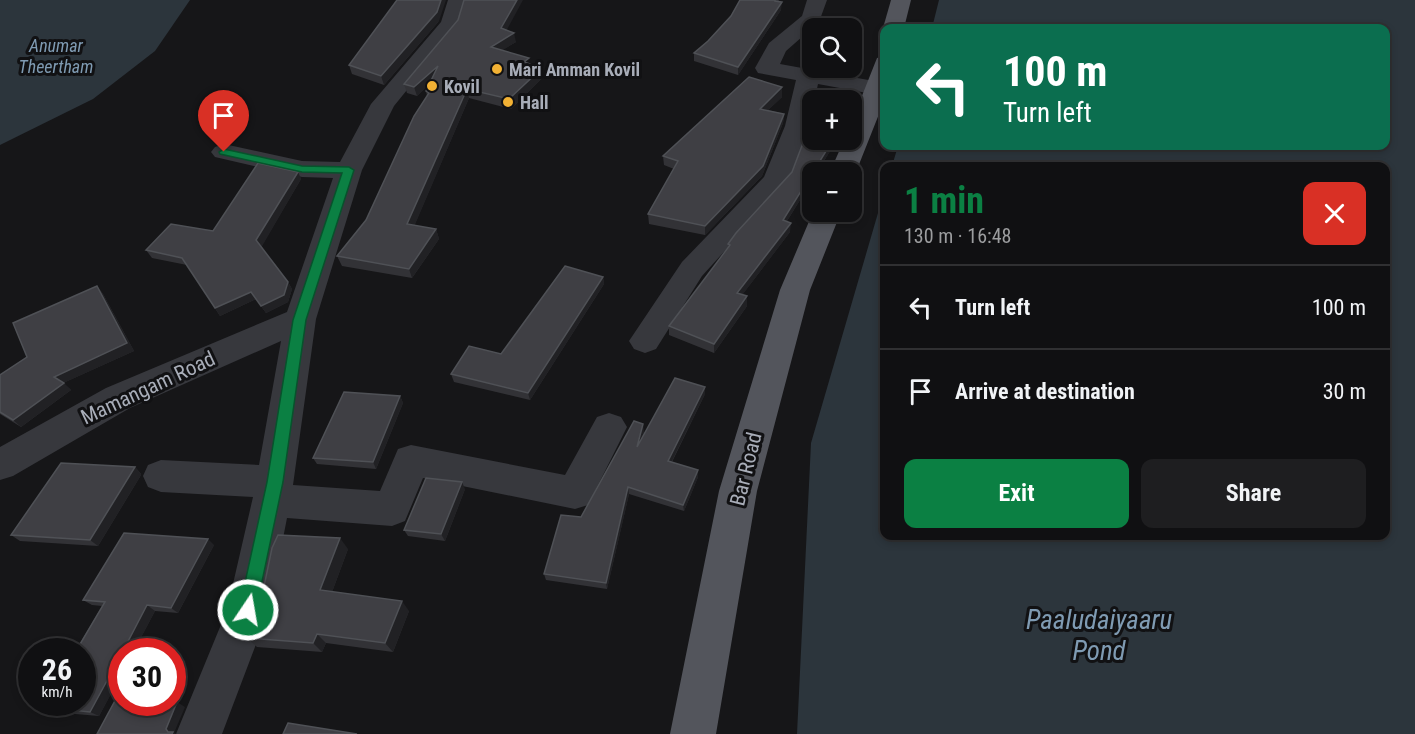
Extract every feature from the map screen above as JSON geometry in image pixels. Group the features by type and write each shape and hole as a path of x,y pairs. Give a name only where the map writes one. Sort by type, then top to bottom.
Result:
{"main road":[{"path":"895,24 901,0"},
{"path":"847,162 880,84"},
{"name":"Bar Road","path":"693,734 738,491 795,290 823,222"}],"street":[{"path":"199,734 248,610 273,491 300,320 349,170 383,104 451,23 458,0"},
{"path":"812,18 817,0"},
{"path":"802,27 777,48 766,68 802,75"},
{"path":"645,341 692,269 776,180 797,126 808,78"},
{"path":"820,78 879,88"},
{"path":"224,152 302,169 349,170"},
{"name":"Mamangam Road","path":"0,465 118,398 300,320"},
{"path":"161,476 392,509 411,460 575,493 609,427"}],"water":[{"name":"Anumar Theertham","path":"0,0 190,0 155,51 93,99 0,145"},
{"name":"Paaludaiyaaru Pond","path":"939,0 1415,0 1415,734 797,734 811,443 880,206 880,540 1390,540 1390,162 893,162 897,150 1390,150 1390,24 933,24"}],"building":[{"path":"397,0 441,0 437,12 381,76 349,65"},
{"path":"464,0 517,0 501,28 514,33 491,47 529,58 524,62 542,68 509,99 467,89 407,224 436,229 409,269 337,256 366,220 414,116 429,93 426,91 438,66 414,87 404,84 458,20"},
{"path":"740,0 782,2 738,67 694,53 731,16"},
{"path":"749,77 782,87 760,109 784,114 763,166 705,226 648,214 678,161 663,156"},
{"path":"802,146 802,150 827,150 819,162 802,162 802,190 783,220 791,223 737,293 747,296 714,344 669,326 730,245 728,244 736,233 792,172"},
{"path":"258,163 298,172 256,240 288,282 284,295 261,306 251,292 215,308 182,258 146,250 171,224 213,231"},
{"path":"565,266 603,277 528,393 451,374 469,346 501,354"},
{"path":"97,286 127,343 54,377 64,383 13,420 0,412 0,375 27,357 13,323"},
{"path":"675,378 705,387 668,461 698,470 683,505 628,487 606,583 544,574 561,515 581,517 634,421 643,424 637,447"},
{"path":"344,392 400,396 373,462 313,458"},
{"path":"61,463 135,467 90,540 11,535"},
{"path":"426,478 462,482 441,534 404,530"},
{"path":"124,533 208,539 171,608 147,605 130,638 108,638 108,679 96,701 96,638 84,638 105,602 83,600"},
{"path":"278,535 340,538 320,590 402,601 385,643 317,634 313,643 247,638 261,601 272,548"},
{"path":"108,714 108,716 171,716 166,729 168,732 173,732 172,734 97,734"},
{"path":"288,723 357,734 283,734"}],"place":[{"name":"Mari Amman Kovil","path":"497,69"},
{"name":"Kovil","path":"432,86"},
{"name":"Hall","path":"508,102"}],"route":[{"path":"224,152 302,169 349,170 300,320 275,482 248,610"}]}
